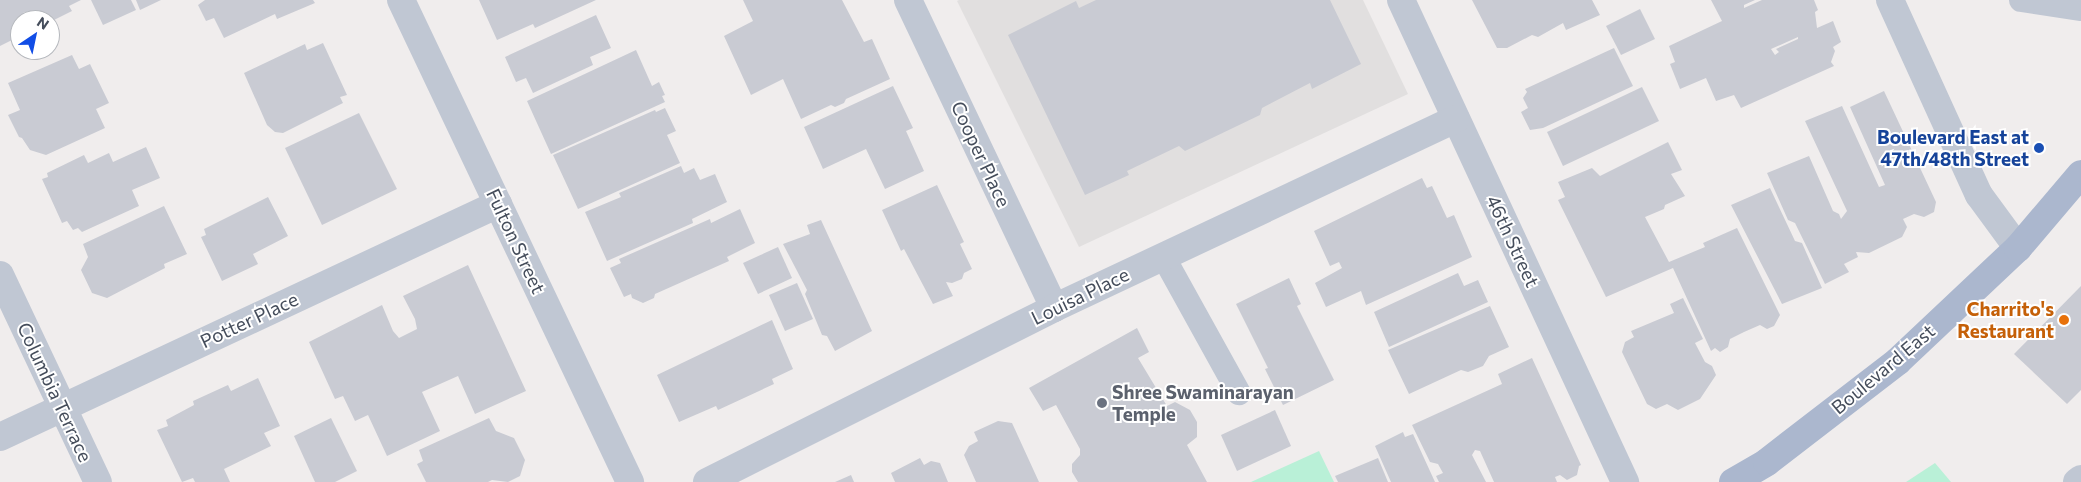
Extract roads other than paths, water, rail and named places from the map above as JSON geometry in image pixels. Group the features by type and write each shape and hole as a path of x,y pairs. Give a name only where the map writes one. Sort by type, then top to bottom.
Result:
{"main road":[{"name":"Boulevard East","path":"1733,482 1766,462 1898,361 2018,248 2081,174"}],"street":[{"name":"Fulton Street","path":"401,0 630,482"},
{"name":"Cooper Place","path":"908,0 1054,308"},
{"name":"46th Street","path":"1401,0 1625,482"},
{"path":"1890,0 1979,195 2018,248"},
{"name":"Louisa Place","path":"707,482 1054,308 1456,119"},
{"name":"Potter Place","path":"0,437 498,204"},
{"name":"Columbia Terrace","path":"0,275 98,482"},
{"path":"2078,482 2081,478"}],"lane":[{"path":"2020,0 2081,9"},
{"path":"1163,256 1239,393"}],"place":[{"name":"Boulevard East at 47th/48th Street","path":"2039,148"},
{"name":"Charrito's Restaurant","path":"2064,320"},
{"name":"Shree Swaminarayan Temple","path":"1102,403"}]}
